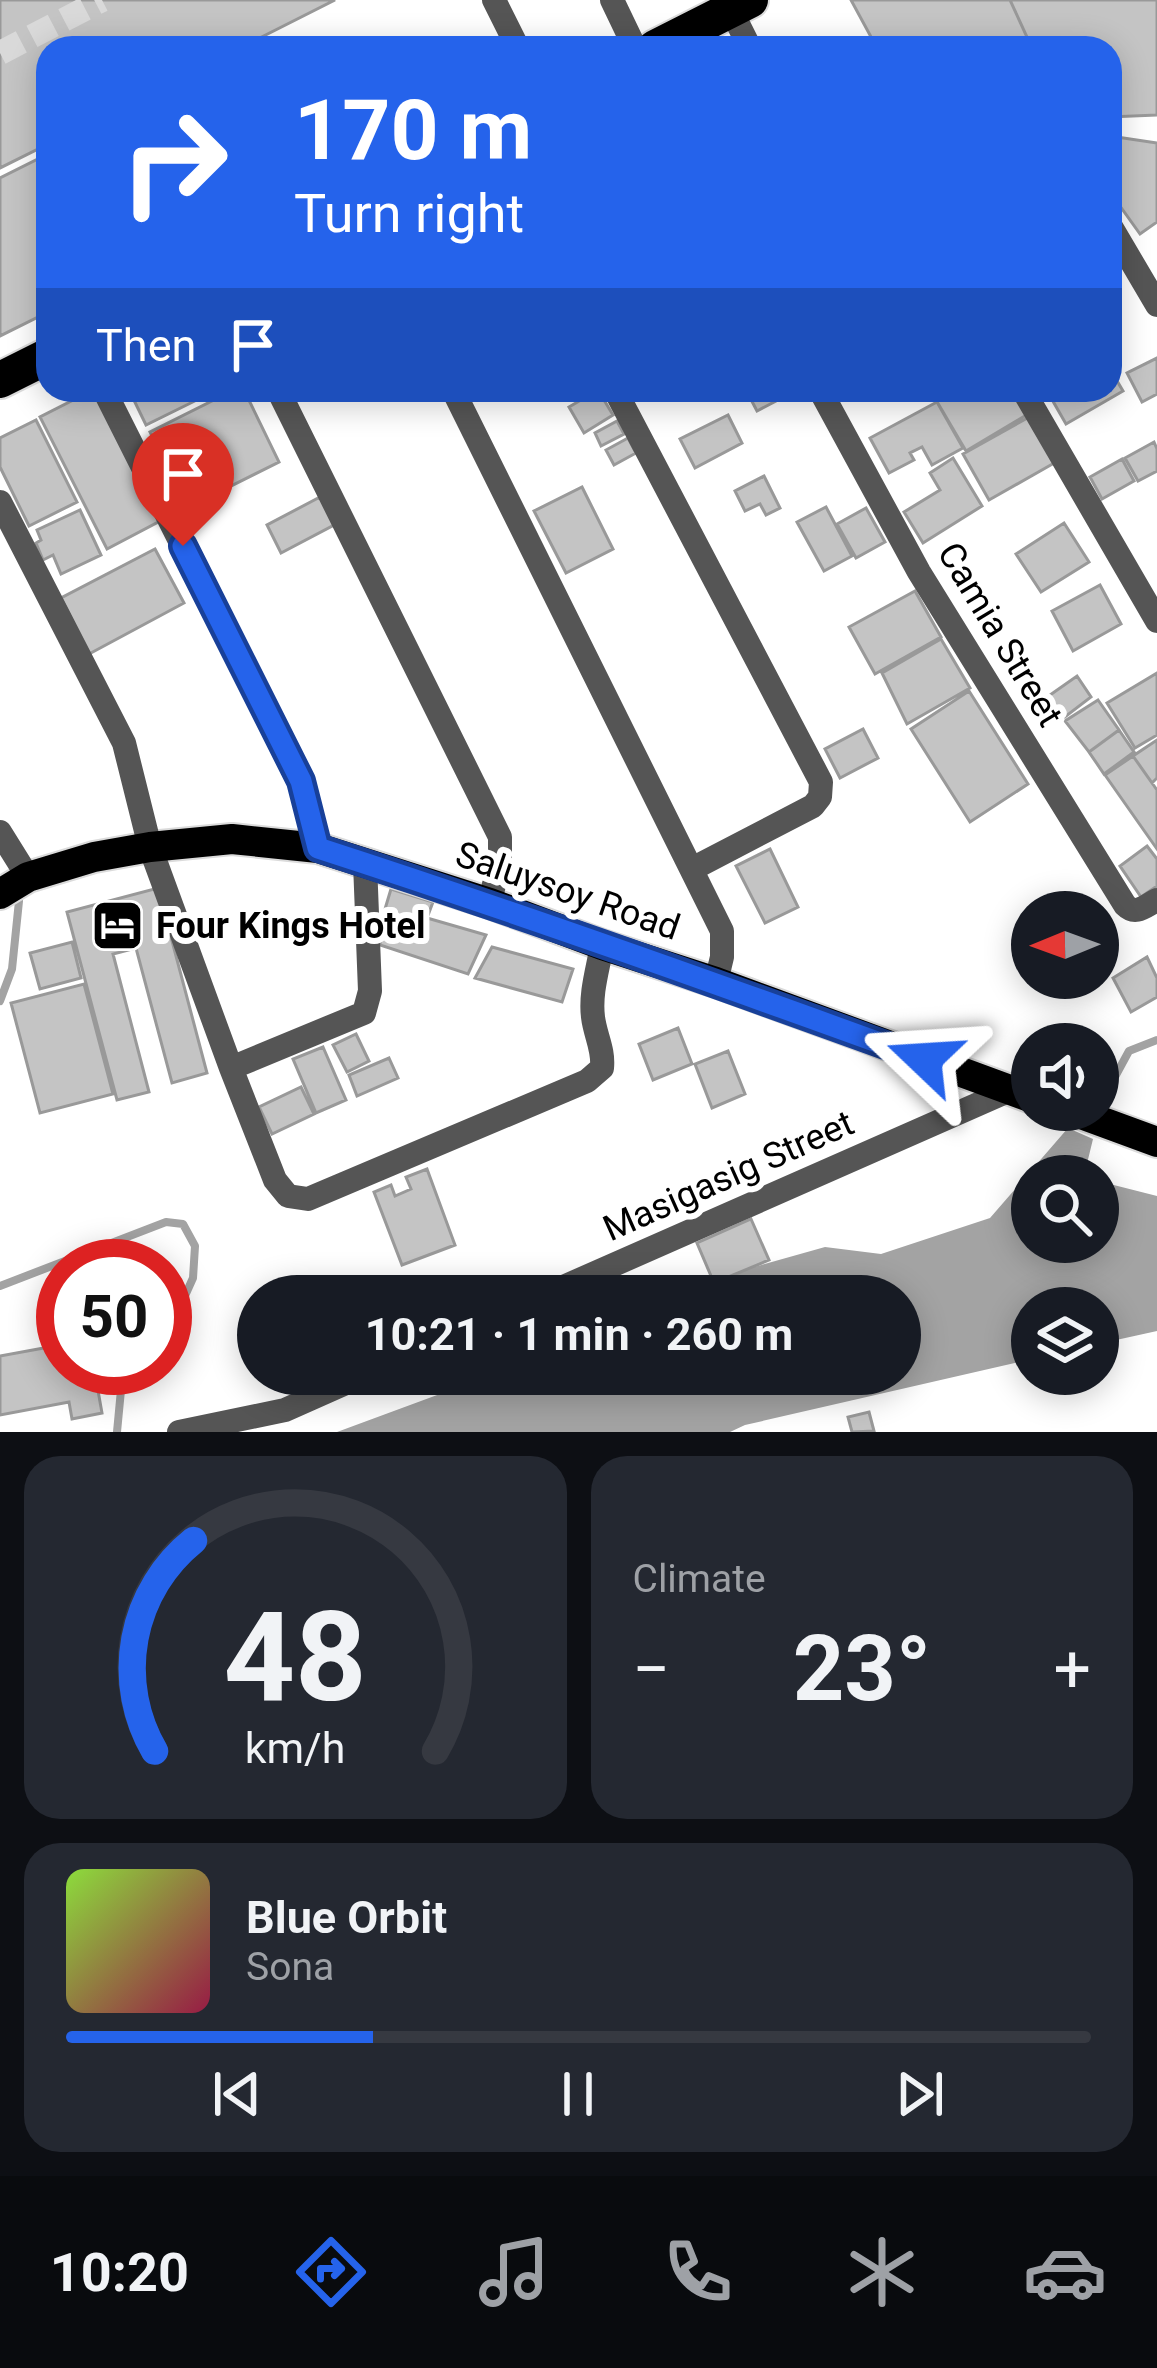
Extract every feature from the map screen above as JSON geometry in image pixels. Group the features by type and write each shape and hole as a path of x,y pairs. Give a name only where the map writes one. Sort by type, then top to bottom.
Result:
{"highway":[{"path":"679,36 741,5"},
{"path":"0,380 36,362"}],"main road":[{"name":"Saluysoy Road","path":"0,894 28,877 94,857 150,847 232,839 318,848 716,982 1011,1091"},
{"path":"1119,1127 1157,1142"}],"street":[{"path":"494,0 512,36"},
{"path":"613,0 629,36"},
{"path":"741,5 747,36"},
{"path":"1122,244 1157,304"},
{"path":"110,402 301,781 318,848"},
{"path":"284,402 500,836 490,903"},
{"path":"458,402 722,931 716,982"},
{"path":"621,402 821,782 813,806 692,869"},
{"name":"Camia Street","path":"827,402 919,572 1130,910 1157,900"},
{"path":"1031,402 1157,621"},
{"path":"0,502 124,743 150,847 230,1068 275,1180 288,1196 308,1199 586,1081 602,1068 592,1000 602,945"},
{"path":"0,832 28,877"},
{"path":"230,1068 364,1013 370,991 365,863"},
{"name":"Masigasig Street","path":"593,1275 1011,1098"},
{"path":"179,1432 285,1410 319,1395"}],"shaded area":[{"path":"1065,1131 1093,1139 1089,1155 1045,1155"},
{"path":"1119,1186 1157,1196 1157,1331 1119,1339 1119,1287 1011,1287 1011,1364 921,1385 921,1275 726,1275 825,1247 881,1254 990,1218 1011,1194 1011,1263 1119,1263"},
{"path":"437,1395 875,1395 730,1432 337,1432"}],"building":[{"path":"0,0 335,0 264,36 36,36 36,150 0,168"},
{"path":"851,0 1010,0 1026,36 870,36"},
{"path":"1010,0 1157,0 1157,115 1122,116 1122,36 1026,36"},
{"path":"1122,138 1157,143 1157,222 1140,234 1122,209"},
{"path":"36,160 36,318 0,336 0,178"},
{"path":"1157,358 1157,394 1142,402 1127,373"},
{"path":"69,402 99,402 160,521 107,549 40,417"},
{"path":"135,402 193,402 146,425"},
{"path":"210,402 250,402 279,462 187,508 150,432"},
{"path":"578,402 605,402 613,415 584,433 569,407"},
{"path":"752,402 774,402 757,411"},
{"path":"937,402 1021,402 1028,414 966,451"},
{"path":"937,402 963,448 932,465 922,447 910,453 914,460 889,473 870,438"},
{"path":"1053,402 1104,402 1066,424"},
{"path":"728,415 742,443 695,468 680,439"},
{"path":"1031,416 1056,462 989,500 963,454"},
{"path":"36,420 77,502 29,526 0,467 0,438"},
{"path":"617,421 624,434 601,446 595,433"},
{"path":"628,438 636,453 614,465 606,450"},
{"path":"1154,442 1157,471 1138,481 1125,458"},
{"path":"953,458 982,506 923,543 904,512 940,490 930,473"},
{"path":"1122,459 1134,481 1102,499 1090,477"},
{"path":"764,476 780,508 766,515 760,504 745,511 735,491"},
{"path":"582,487 613,549 566,573 534,511"},
{"path":"320,497 334,525 281,553 267,525"},
{"path":"826,507 852,556 824,571 797,522"},
{"path":"866,508 885,542 856,558 837,524"},
{"path":"80,510 101,555 61,574 53,555 43,560 37,530"},
{"path":"1064,523 1089,562 1041,592 1016,554"},
{"path":"155,549 184,603 89,654 61,598"},
{"path":"1100,585 1121,624 1073,651 1052,611"},
{"path":"915,591 941,637 875,674 849,627"},
{"path":"941,639 970,688 907,724 882,673"},
{"path":"1157,673 1157,735 1135,748 1107,703"},
{"path":"1077,676 1091,697 1061,720 1050,695"},
{"path":"969,691 1028,784 970,822 911,729"},
{"path":"1098,700 1119,730 1089,752 1065,721"},
{"path":"863,729 878,758 840,778 825,749"},
{"path":"1119,730 1134,752 1104,774 1089,752"},
{"path":"1157,740 1157,778 1152,783 1133,756"},
{"path":"1133,756 1157,790 1157,849 1105,775"},
{"path":"1147,846 1157,859 1157,886 1141,897 1120,866"},
{"path":"770,849 798,907 765,923 736,866"},
{"path":"158,888 207,1073 172,1083 136,948 113,954 149,1092 117,1100 67,912"},
{"path":"391,889 433,902 427,918 486,935 468,974 380,945"},
{"path":"72,942 81,978 40,989 30,953"},
{"path":"492,947 573,969 562,1002 475,978"},
{"path":"1147,957 1157,978 1157,997 1131,1012 1119,989 1119,974"},
{"path":"84,984 113,1094 40,1113 11,1003"},
{"path":"678,1028 692,1064 653,1080 639,1044"},
{"path":"356,1034 369,1061 347,1072 333,1045"},
{"path":"323,1047 346,1100 316,1113 293,1059"},
{"path":"728,1051 745,1094 712,1108 695,1064"},
{"path":"389,1058 398,1078 357,1096 349,1075"},
{"path":"301,1087 314,1114 272,1134 259,1107"},
{"path":"427,1169 455,1245 402,1265 374,1192 391,1185 395,1196 411,1189 406,1177"},
{"path":"751,1219 769,1260 733,1275 711,1275 697,1243"},
{"path":"36,1349 36,1395 99,1395 102,1413 72,1419 69,1402 0,1415 0,1356"},
{"path":"869,1412 874,1431 852,1432 848,1417"}],"waterway":[{"path":"0,1001 12,969 19,901"},
{"path":"1119,1069 1129,1051 1157,1040"},
{"path":"122,1239 166,1222 183,1224 191,1239"},
{"path":"192,1240 192,1280"},
{"path":"0,1286 36,1272"},
{"path":"117,1432 121,1395"}],"tunnel":[{"path":"0,53 102,0"}],"place":[{"name":"Four Kings Hotel","path":"117,925"}],"route":[{"path":"183,546 301,781 318,848 490,903 924,1059"}]}
